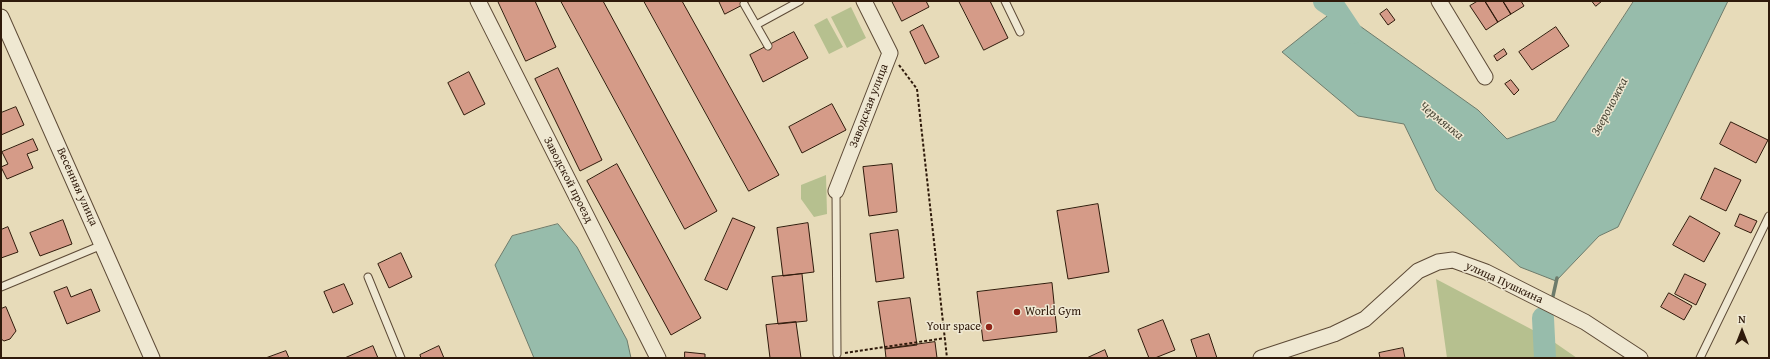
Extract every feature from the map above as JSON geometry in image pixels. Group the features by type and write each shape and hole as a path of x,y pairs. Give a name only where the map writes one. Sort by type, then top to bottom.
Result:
{"street":[{"name":"Заводской проезд","path":"478,1 658,358"},
{"name":"Заводская улица","path":"836,191 890,53 864,1"},
{"path":"1439,1 1485,77"},
{"name":"Весенняя улица","path":"1,17 152,358"},
{"name":"улица Пушкина","path":"1261,358 1334,334 1365,320 1418,271 1438,262 1453,260 1486,272 1585,322 1640,358"}],"lane":[{"path":"756,25 800,1"},
{"path":"1005,1 1020,32"},
{"path":"744,4 768,46"},
{"path":"836,191 837,354"},
{"path":"1700,358 1769,216"},
{"path":"1,287 103,245"},
{"path":"368,277 401,358"}],"path":[{"path":"890,53 917,89 947,358"},
{"path":"837,354 945,338"}],"shaded area":[{"path":"851,7 866,38 847,48 831,17"},
{"path":"827,18 843,47 829,54 814,25"},
{"path":"826,175 827,214 814,217 801,199 801,185"},
{"path":"1436,279 1548,338 1577,358 1447,358"}],"water":[{"name":"Звероножка","path":"1634,1 1728,1 1618,227 1599,236 1556,281 1520,267 1436,190 1404,124 1358,116 1282,52 1336,9 1478,110 1507,139 1555,121"},
{"path":"558,224 577,247 627,340 631,358 534,358 495,265 512,236"}],"building":[{"path":"498,1 535,1 556,47 526,61"},
{"path":"561,1 603,1 717,211 685,229"},
{"path":"644,1 682,1 779,175 749,191"},
{"path":"719,1 750,1 725,14"},
{"path":"892,1 926,1 929,7 902,21"},
{"path":"959,1 990,1 1008,38 984,50"},
{"path":"1478,1 1485,1 1498,22 1486,30 1470,6"},
{"path":"1485,1 1503,1 1511,14 1498,22"},
{"path":"1503,1 1521,1 1524,6 1511,14"},
{"path":"1592,1 1602,1 1596,6"},
{"path":"1387,9 1395,20 1388,25 1380,14"},
{"path":"923,25 939,57 925,64 910,32"},
{"path":"1556,27 1569,46 1532,70 1519,52"},
{"path":"794,32 808,58 763,82 750,55"},
{"path":"1504,49 1507,54 1497,61 1494,56"},
{"path":"558,68 602,160 580,171 535,79"},
{"path":"469,72 485,104 464,115 448,83"},
{"path":"1511,80 1519,90 1514,95 1505,84"},
{"path":"832,104 846,130 802,153 789,127"},
{"path":"16,107 24,125 1,135 1,113"},
{"path":"1731,122 1768,140 1756,163 1720,144"},
{"path":"33,139 38,150 27,154 33,168 7,179 1,167 8,164 2,152"},
{"path":"617,164 701,318 671,335 587,181"},
{"path":"892,164 897,212 869,216 863,167"},
{"path":"1715,168 1741,180 1726,211 1701,199"},
{"path":"1098,204 1109,272 1068,279 1057,211"},
{"path":"1740,214 1757,221 1751,233 1735,226"},
{"path":"1690,216 1720,233 1704,262 1673,245"},
{"path":"733,218 755,227 727,290 705,280"},
{"path":"63,220 72,244 40,256 30,233"},
{"path":"808,223 814,272 783,276 777,228"},
{"path":"8,227 18,252 1,258 1,230"},
{"path":"898,230 904,278 876,282 870,234"},
{"path":"401,253 412,277 389,288 378,264"},
{"path":"802,274 807,321 778,324 772,277"},
{"path":"1685,274 1706,284 1696,305 1675,294"},
{"name":"World Gym","path":"1052,283 1057,332 983,341 977,292"},
{"path":"344,284 353,304 333,313 324,292"},
{"path":"67,287 71,297 91,289 100,311 67,324 54,292"},
{"path":"1669,293 1692,306 1684,320 1661,307"},
{"path":"910,298 917,345 885,349 878,302"},
{"path":"6,307 16,331 10,339 4,341 1,339 1,309"},
{"path":"1163,320 1175,350 1155,358 1149,358 1138,330"},
{"path":"796,322 801,358 770,358 766,325"},
{"path":"1209,334 1217,358 1197,358 1191,340"},
{"path":"935,342 937,358 886,358 885,349"},
{"path":"373,346 378,358 345,358"},
{"path":"439,346 444,358 421,358 420,355"},
{"path":"1403,348 1405,358 1380,358 1379,353"},
{"path":"1105,350 1108,358 1087,358"},
{"path":"286,351 289,358 266,358"},
{"path":"685,352 705,354 705,358 685,358"}],"waterway":[{"name":"Чермянка","path":"1324,1 1336,9 1352,33"},
{"path":"1553,296 1557,278"},
{"name":"Чермянка","path":"1543,318 1545,358"}],"place":[{"name":"World Gym","path":"1017,312"},
{"name":"Your space","path":"989,327"}]}
